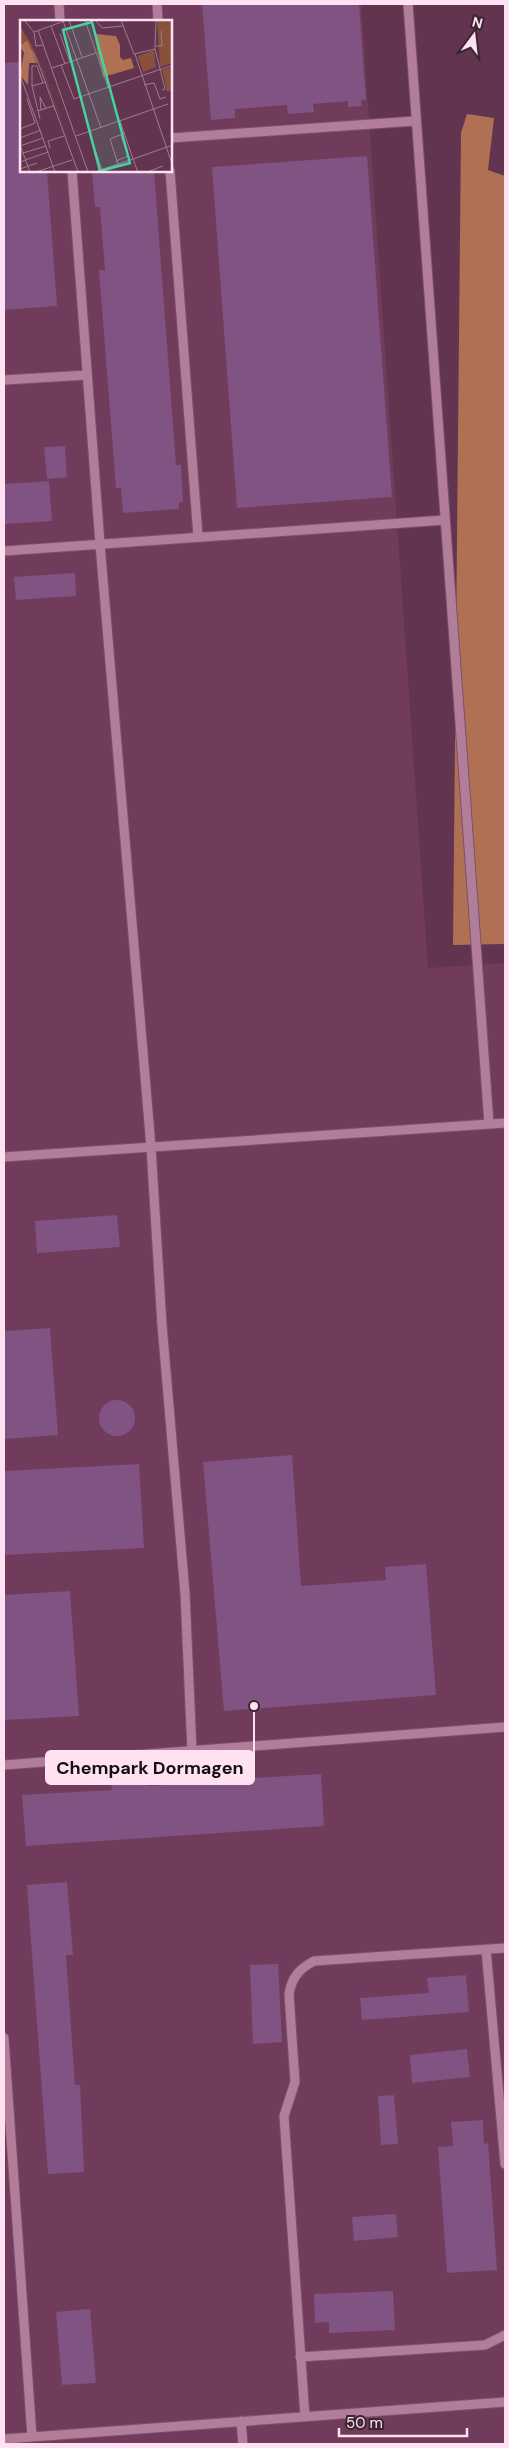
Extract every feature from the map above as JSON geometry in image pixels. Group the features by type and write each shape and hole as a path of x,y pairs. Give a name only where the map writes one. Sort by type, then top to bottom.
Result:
{"lane":[{"path":"59,4 60,20"},
{"path":"157,4 158,20"},
{"path":"408,4 489,1124"},
{"path":"172,138 415,121"},
{"path":"72,172 100,544 151,1147 162,1326 185,1593 192,1751"},
{"path":"170,172 198,536"},
{"path":"4,380 87,374"},
{"path":"4,551 445,520"},
{"path":"4,1157 505,1123"},
{"path":"4,1765 505,1727"},
{"path":"305,2417 284,2116 295,2082 289,1994 291,1983 298,1972 314,1962 505,1948"},
{"path":"486,1949 505,2164"},
{"path":"4,2038 32,2437"},
{"path":"300,2357 486,2345 505,2335"},
{"path":"4,2439 505,2402"},
{"path":"241,2421 243,2444"}],"shaded area":[{"path":"4,4 361,4 428,968 505,963 505,2444 4,2444"},
{"path":"467,114 494,118 488,170 505,176 505,944 453,945 461,133"}],"building":[{"path":"202,4 359,4 366,100 361,100 362,106 348,107 348,101 313,104 314,112 288,114 287,105 235,109 235,118 211,120"},
{"path":"20,62 20,172 47,172 57,306 4,310 4,63"},
{"path":"367,156 392,497 237,508 212,167"},
{"path":"92,172 154,172 176,465 181,465 183,502 179,503 179,509 123,513 121,488 116,488 99,270 105,270 100,207 95,207"},
{"path":"65,446 67,477 47,479 44,447"},
{"path":"49,481 52,521 4,524 4,484"},
{"path":"75,573 76,596 16,600 14,577"},
{"path":"117,1215 120,1247 37,1253 35,1221"},
{"path":"50,1328 58,1435 4,1439 4,1331"},
{"path":"117,1400 124,1401 130,1405 134,1411 134,1425 130,1431 124,1435 117,1436 110,1435 104,1431 100,1425 99,1418 100,1411 104,1405 110,1401"},
{"path":"292,1455 301,1586 386,1580 385,1567 426,1564 436,1695 224,1711 203,1462"},
{"path":"139,1464 144,1548 4,1555 4,1471"},
{"path":"70,1591 79,1716 4,1720 4,1595"},
{"path":"321,1774 324,1826 26,1846 22,1795 112,1790 111,1783 149,1780 149,1786 187,1783 187,1777 221,1775 221,1780"},
{"path":"67,1882 73,1955 66,1955 75,2085 80,2085 84,2172 48,2174 27,1885"},
{"path":"278,1964 282,2042 253,2044 250,1965"},
{"path":"466,1975 469,2012 362,2020 360,1998 429,1993 427,1978"},
{"path":"467,2049 470,2077 412,2083 410,2055"},
{"path":"394,2095 398,2144 381,2145 378,2096"},
{"path":"483,2120 484,2144 488,2143 497,2270 447,2273 438,2147 453,2146 451,2122"},
{"path":"396,2214 398,2237 354,2241 352,2217"},
{"path":"393,2291 395,2330 329,2333 329,2322 315,2323 314,2294"},
{"path":"90,2309 96,2383 62,2385 56,2312"}],"place":[{"name":"Chempark Dormagen","path":"254,1706"}]}
